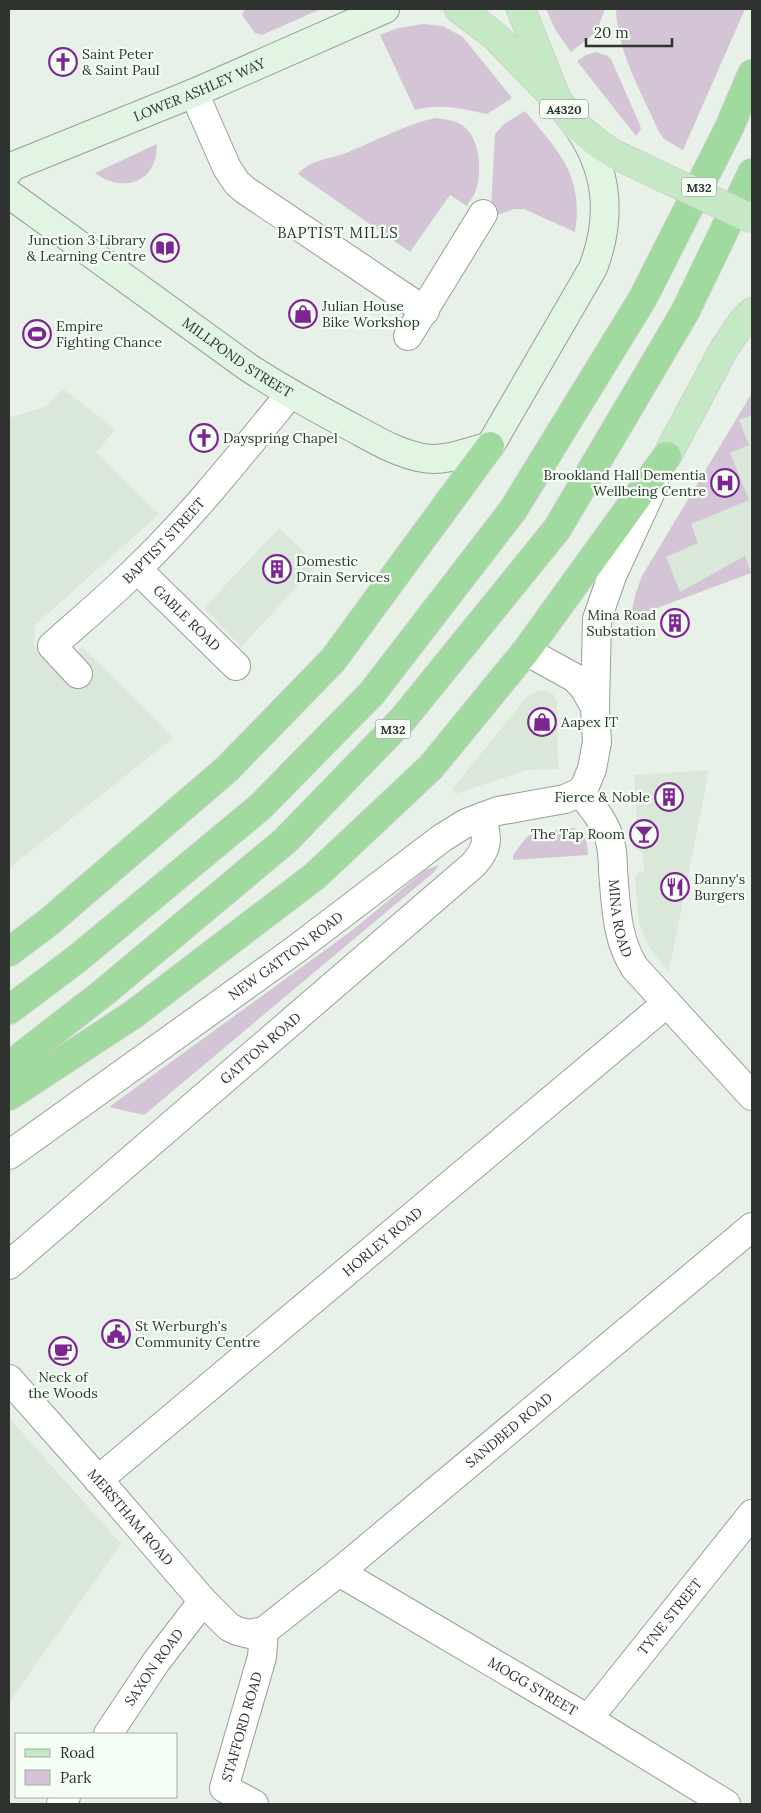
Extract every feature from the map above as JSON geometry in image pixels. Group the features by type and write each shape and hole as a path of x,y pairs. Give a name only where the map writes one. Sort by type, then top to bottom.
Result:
{"highway":[{"name":"M32","path":"9,1010 78,958 260,807 372,693 513,510 534,476 643,298 729,128 752,74"},
{"name":"M32","path":"9,1066 103,993 286,840 403,719 557,529 685,312 752,173"},
{"path":"9,952 50,921 227,769 333,660 490,446"},
{"path":"9,1096 134,1014 315,876 431,767 526,651 667,456"}],"main road":[{"name":"LOWER ASHLEY WAY","path":"9,165 194,93 385,9"},
{"name":"A4320","path":"459,9 494,36 557,100 578,127 612,153 752,218"},
{"name":"A4320","path":"521,9 557,100"},
{"path":"490,446 581,291 600,249 605,218 604,193 596,158 578,127"},
{"name":"MILLPOND STREET","path":"9,194 249,368 290,394 381,443 424,458 448,457 490,446"},
{"path":"667,456 725,348 743,321 752,312"}],"street":[{"path":"194,93 227,168 241,187 425,311"},
{"path":"408,336 483,214"},
{"name":"BAPTIST STREET","path":"78,674 52,646 137,569 211,490 290,394"},
{"path":"580,792 588,779 594,762 597,742 594,707 596,629 600,609 612,576 667,456"},
{"name":"GABLE ROAD","path":"137,569 236,666"},
{"path":"526,651 575,678 584,688 594,707"},
{"name":"NEW GATTON ROAD","path":"9,1155 295,950 442,838 466,823 482,817 514,808 565,799 580,792"},
{"name":"MINA ROAD","path":"580,792 599,816 610,839 618,926 626,952 635,968 667,1003 750,1086"},
{"name":"GATTON ROAD","path":"9,1264 473,864 486,846 487,836 482,817"},
{"name":"HORLEY ROAD","path":"98,1480 667,1003"},
{"name":"SANDBED ROAD","path":"264,1631 339,1572 752,1227"},
{"name":"MERSTHAM ROAD","path":"9,1380 203,1602 232,1629 249,1634 264,1631"},
{"name":"TYNE STREET","path":"588,1719 752,1514"},
{"name":"MOGG STREET","path":"339,1572 588,1719 726,1804"},
{"name":"SAXON ROAD","path":"109,1733 156,1662 203,1602"},
{"name":"STAFFORD ROAD","path":"254,1804 224,1788 262,1657 264,1631"}],"shaded area":[{"path":"63,389 115,429 96,453 159,514 35,625 34,645 67,681 74,654 83,647 173,738 9,868 9,418 47,406"},
{"name":"Brookland Hall Dementia Wellbeing Centre","path":"752,393 752,573 630,618 642,576"},
{"path":"279,528 317,565 241,647 204,608"},
{"path":"542,690 553,694 557,700 558,769 527,770 455,794 453,788 526,698 532,693"},
{"path":"709,770 668,972 648,945 639,922 635,877 639,873 644,872 643,852 640,852 633,846 632,826 637,819 634,775"},
{"path":"9,1418 121,1544 9,1702"}],"green space":[{"path":"245,9 321,9 262,35 255,33 242,15"},
{"path":"546,9 605,9 596,32 571,52 556,31"},
{"path":"616,9 745,9 683,150 664,139 659,132 626,57 617,25"},
{"path":"423,24 443,26 463,37 512,98 487,114 442,107 415,110 380,35 398,28"},
{"path":"596,52 611,59 640,125 641,129 636,136 577,61 586,55"},
{"path":"525,111 558,152 572,179 576,195 577,212 575,232 524,209 514,209 495,216 491,210 495,134 504,124"},
{"path":"435,118 458,123 466,128 471,135 476,144 478,154 478,185 467,206 450,195 410,252 298,174 314,163 346,153 401,129"},
{"path":"157,144 156,157 151,169 138,180 130,183 112,182 95,173"},
{"path":"752,393 752,415 739,420 749,445 730,453 749,500 691,524 698,543 666,557 680,592 745,556 751,573 630,618 642,576"},
{"path":"572,828 581,831 583,834 588,855 513,860 513,855 526,838 534,832"},
{"path":"439,865 434,872 144,1115 109,1107 354,929 425,870"}],"place":[{"name":"Saint Peter & Saint Paul","path":"63,62"},
{"name":"Junction 3 Library & Learning Centre","path":"165,248"},
{"name":"Julian House Bike Workshop","path":"303,314"},
{"name":"Empire Fighting Chance","path":"37,334"},
{"name":"Dayspring Chapel","path":"204,438"},
{"name":"Brookland Hall Dementia Wellbeing Centre","path":"725,483"},
{"name":"Domestic Drain Services","path":"277,569"},
{"name":"Mina Road Substation","path":"675,623"},
{"name":"Aapex IT","path":"542,722"},
{"name":"Fierce & Noble","path":"669,797"},
{"name":"The Tap Room","path":"644,834"},
{"name":"Danny's Burgers","path":"675,887"},
{"name":"St Werburgh's Community Centre","path":"116,1334"},
{"name":"Neck of the Woods","path":"63,1351"}],"district":[{"name":"BAPTIST MILLS","path":"338,232"}]}
